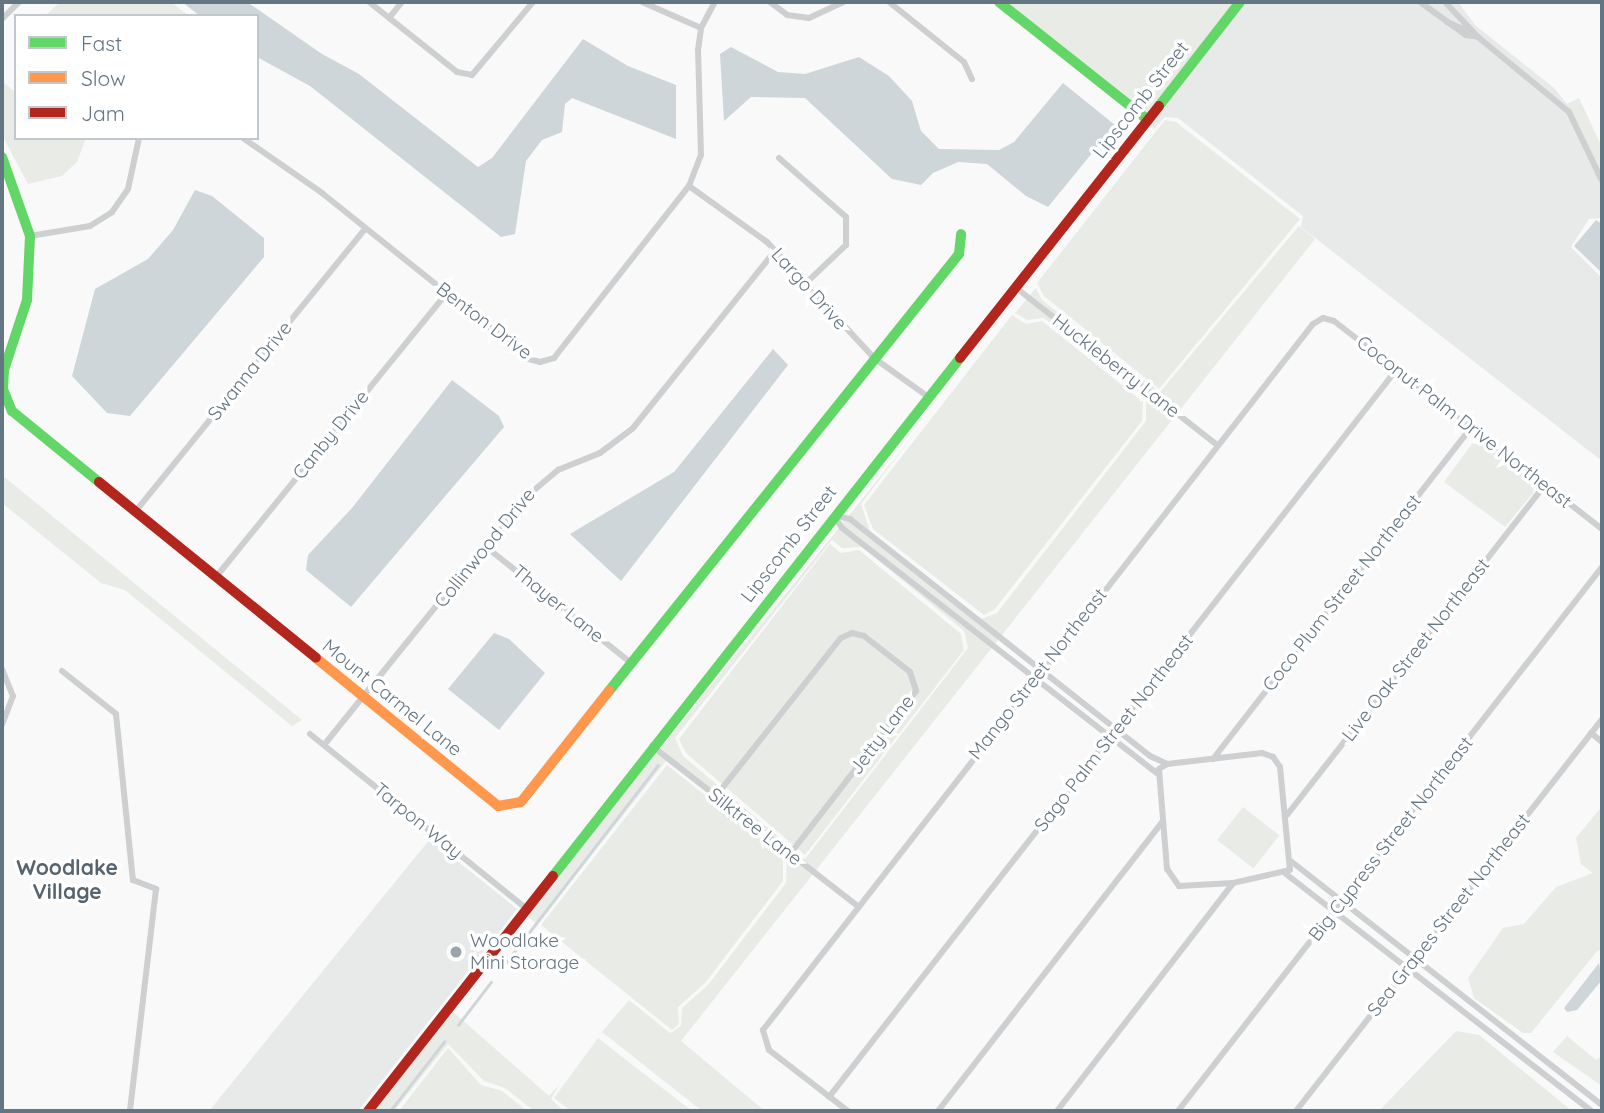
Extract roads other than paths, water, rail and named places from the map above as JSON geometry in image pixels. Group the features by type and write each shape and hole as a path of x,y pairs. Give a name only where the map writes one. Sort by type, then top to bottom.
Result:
{"street":[{"path":"2,19 19,2"},
{"path":"369,2 457,72 472,75 533,2"},
{"path":"389,18 402,2"},
{"path":"642,2 701,28 715,2"},
{"path":"770,2 787,15 809,18 843,2"},
{"path":"888,2 964,62 972,79"},
{"path":"999,2 1148,120"},
{"name":"Lipscomb Street","path":"368,1111 927,396 1241,2"},
{"path":"1420,2 1430,5 1447,22 1478,37"},
{"path":"1445,2 1478,37 1569,112 1602,181"},
{"name":"Benton Drive","path":"246,140 365,229 529,359 540,362 554,358 689,186 701,155 701,28"},
{"path":"30,236 90,226 111,212 128,189 139,140"},
{"name":"Mount Carmel Lane","path":"2,157 30,236 27,300 4,370 3,389 12,411 24,424 498,806 510,807 521,802 959,254 961,234"},
{"path":"779,158 846,217 846,245 806,283"},
{"name":"Largo Drive","path":"689,186 738,217 806,283 832,318 874,358 927,396"},
{"name":"Swanna Drive","path":"135,512 365,229"},
{"name":"Collinwood Drive","path":"324,745 537,484 620,442 775,251"},
{"name":"Huckleberry Lane","path":"1014,287 1217,445"},
{"name":"Canby Drive","path":"216,578 447,293"},
{"name":"Mango Street Northeast","path":"830,1097 777,1057 762,1038 769,1021 1309,328 1324,318"},
{"name":"Coconut Palm Drive Northeast","path":"1324,318 1335,321 1602,530"},
{"name":"Sago Palm Street Northeast","path":"830,1097 1396,369"},
{"name":"Coco Plum Street Northeast","path":"1213,759 1471,427"},
{"name":"Live Oak Street Northeast","path":"1287,815 1545,485"},
{"path":"834,516 850,519 1117,729 1167,764"},
{"path":"834,516 842,528 1157,773 1162,822 1173,882 1188,888 1286,874 1591,1111"},
{"name":"Thayer Lane","path":"485,546 631,663"},
{"path":"886,562 893,553"},
{"name":"Big Cypress Street Northeast","path":"1178,1111 1602,567"},
{"path":"954,615 960,606"},
{"name":"Jetty Lane","path":"716,796 841,638 852,633 864,636 910,672 916,685 913,697 790,853"},
{"path":"2,669 13,696 2,725"},
{"path":"62,671 116,714 121,730 133,880 156,889 130,1111"},
{"name":"Sea Grapes Street Northeast","path":"1296,1111 1602,719"},
{"path":"1591,733 1602,742"},
{"name":"Tarpon Way","path":"310,734 526,908"},
{"name":"Silktree Lane","path":"652,746 859,907"},
{"path":"1157,773 1167,764 1262,753 1273,757 1280,767 1287,815 1292,862 1286,874"},
{"path":"938,1111 1162,822"},
{"path":"1292,862 1602,1105"},
{"path":"1056,1111 1233,883"},
{"path":"830,1097 848,1111"}],"waterway":[{"path":"504,965 658,765"},
{"path":"458,1025 491,982"},
{"path":"390,1111 444,1042"}],"place":[{"name":"Woodlake Mini Storage","path":"456,952"}],"district":[{"name":"Woodlake Village","path":"67,879"}]}
